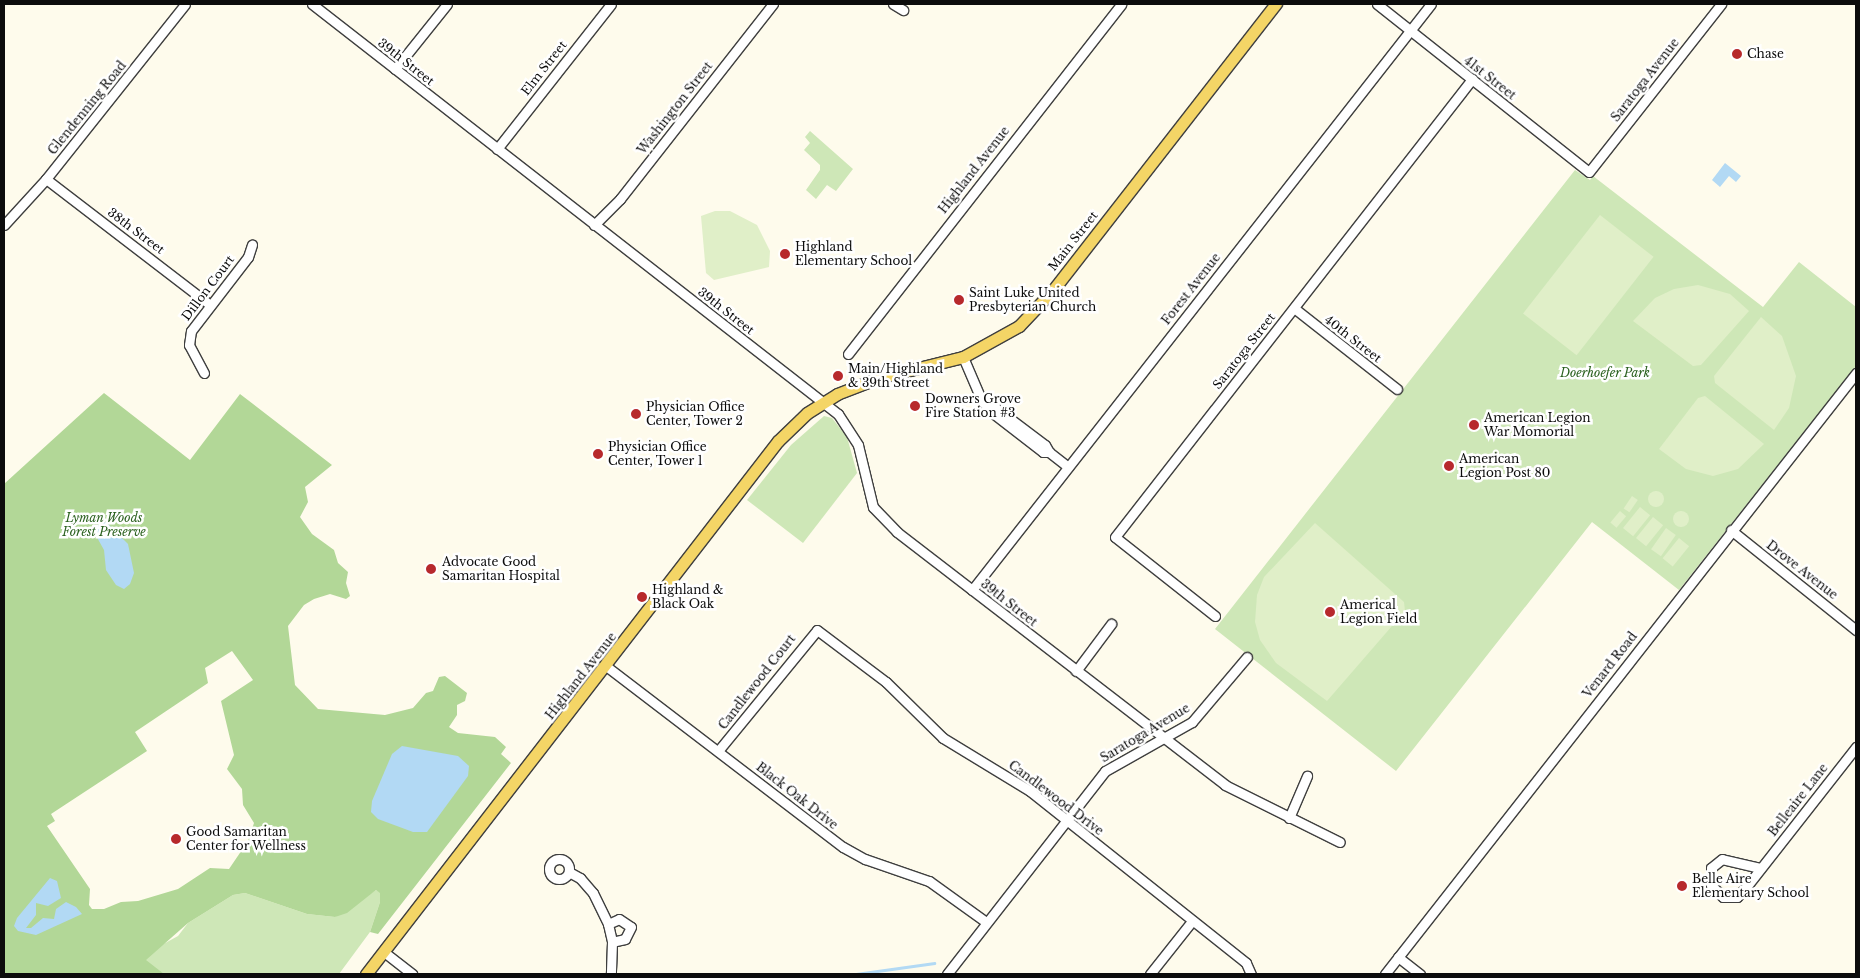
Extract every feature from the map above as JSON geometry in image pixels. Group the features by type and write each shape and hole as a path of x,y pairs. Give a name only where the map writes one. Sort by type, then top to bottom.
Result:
{"main road":[{"name":"Main Street","path":"824,401 861,384 963,357 1006,335 1038,307 1276,4"},
{"name":"Highland Avenue","path":"366,974 606,666 770,451 788,431 824,401"}],"street":[{"name":"Glendenning Road","path":"4,225 46,179 185,4"},
{"name":"39th Street","path":"312,4 594,225 824,401 840,416 858,445 867,491 877,513 1076,671 1236,792 1340,842"},
{"path":"395,70 447,4"},
{"name":"Elm Street","path":"497,149 611,4"},
{"name":"Washington Street","path":"594,225 620,199 772,4"},
{"path":"893,4 903,10"},
{"name":"Highland Avenue","path":"848,354 1121,4"},
{"name":"41st Street","path":"1377,4 1589,172"},
{"name":"Forest Avenue","path":"972,590 1431,4"},
{"name":"Saratoga Avenue","path":"1589,172 1721,4"},
{"name":"Saratoga Street","path":"1215,616 1115,537 1472,79"},
{"name":"38th Street","path":"46,179 210,305"},
{"name":"Dillon Court","path":"204,373 189,339 210,305 248,257 252,245"},
{"name":"40th Street","path":"1294,308 1397,389"},
{"path":"963,357 981,399 1009,426 1043,452 1048,452 1068,466"},
{"name":"Venard Road","path":"1385,974 1856,372"},
{"name":"Drove Avenue","path":"1732,530 1856,630"},
{"path":"1076,671 1111,624"},
{"name":"Candlewood Court","path":"718,751 816,630"},
{"name":"Candlewood Drive","path":"816,630 886,682 943,738 1011,778 1066,820 1246,963 1251,974"},
{"name":"Saratoga Avenue","path":"946,974 1105,771 1199,716 1247,657"},
{"name":"Black Oak Drive","path":"606,666 843,847 864,859 930,880 986,922"},
{"name":"Belleaire Lane","path":"1760,868 1722,859 1711,868 1711,885 1723,897 1737,897 1760,868 1856,746"},
{"path":"1289,818 1307,776"},
{"path":"569,872 580,878 592,893 608,924 612,942 611,974"},
{"path":"608,924 619,919 631,926 625,939 612,942"},
{"path":"1150,974 1192,921"},
{"path":"384,952 412,974"},
{"path":"1398,957 1420,974"}],"green space":[{"path":"810,131 853,169 836,191 827,185 816,199 806,190 820,170 820,165 804,150 810,143 805,137"},
{"name":"Doerhoefer Park","path":"1575,170 1590,180 1593,176 1763,307 1799,262 1856,307 1856,366 1679,590 1592,522 1396,771 1215,629"},
{"path":"715,211 730,211 757,225 770,251 769,267 714,280 706,273 701,216"},
{"path":"1600,215 1654,257 1577,355 1523,314"},
{"path":"1698,285 1730,294 1749,311 1701,365 1693,366 1633,321 1655,298 1674,289"},
{"path":"1761,317 1782,336 1796,376 1789,408 1774,430 1715,383 1714,376"},
{"name":"Lyman Woods Forest Preserve","path":"104,393 190,460 240,394 332,465 305,487 308,502 300,517 312,534 334,550 338,563 348,572 346,583 350,596 346,599 330,594 314,599 304,605 288,626 295,685 318,709 385,715 413,708 426,693 433,691 439,677 445,676 467,693 465,701 457,705 457,715 449,727 458,733 495,737 506,747 501,754 511,763 378,934 370,932 380,902 380,893 376,890 347,913 335,917 307,914 245,893 233,895 188,923 146,960 164,974 4,974 4,484","holes":["232,651 253,680 221,701 234,755 227,769 242,789 243,805 254,823 248,841 229,869 210,868 178,889 138,901 121,902 104,909 92,909 89,905 90,889 47,826 55,821 51,814 147,751 135,732 208,683 205,668"]},
{"path":"1705,396 1764,444 1738,469 1713,476 1686,469 1659,449 1698,398"},
{"path":"824,416 832,418 847,437 857,473 803,543 747,500 791,445"},
{"path":"1656,491 1662,493 1664,499 1662,505 1656,507 1650,505 1648,499 1650,493"},
{"path":"1632,496 1638,500 1629,512 1624,508"},
{"path":"1640,507 1650,515 1633,536 1623,528"},
{"path":"1620,511 1626,516 1616,528 1610,522"},
{"path":"1681,511 1687,513 1689,519 1687,525 1681,527 1675,525 1673,519 1675,513"},
{"path":"1653,517 1663,525 1646,546 1636,538"},
{"name":"Americal Legion Field","path":"1315,523 1404,602 1405,611 1327,701 1276,663 1260,640 1255,622 1257,595 1264,577"},
{"path":"1666,528 1676,535 1661,556 1651,549"},
{"path":"1679,538 1689,546 1673,566 1663,558"},
{"path":"376,890 380,892 380,902 370,932 339,974 109,974 178,936 188,923 233,895 245,893 307,914 335,917"}],"water":[{"path":"1725,163 1741,176 1736,182 1729,176 1720,187 1712,180"},
{"path":"106,522 128,544 134,573 130,584 124,589 116,585 106,570 104,550 94,532 96,526"},
{"path":"402,746 458,756 469,766 468,776 427,832 413,832 378,819 371,812 372,801 392,754"},
{"path":"50,878 57,881 61,898 48,906 36,903 36,915 26,928 31,928 43,918 54,919 56,909 66,902 76,907 82,914 36,935 18,931 14,926 17,918"}],"waterway":[{"path":"856,974 934,963"}],"place":[{"name":"Chase","path":"1737,54"},
{"name":"Highland Elementary School","path":"785,254"},
{"name":"Saint Luke United Presbyterian Church","path":"959,300"},
{"name":"Main/Highland & 39th Street","path":"838,376"},
{"name":"Downers Grove Fire Station #3","path":"915,406"},
{"name":"Physician Office Center, Tower 2","path":"636,414"},
{"name":"American Legion War Momorial","path":"1474,425"},
{"name":"Physician Office Center, Tower 1","path":"598,454"},
{"name":"American Legion Post 80","path":"1449,466"},
{"name":"Advocate Good Samaritan Hospital","path":"431,569"},
{"name":"Highland & Black Oak","path":"642,597"},
{"name":"Americal Legion Field","path":"1330,612"},
{"name":"Good Samaritan Center for Wellness","path":"176,839"},
{"name":"Belle Aire Elementary School","path":"1682,886"}]}
